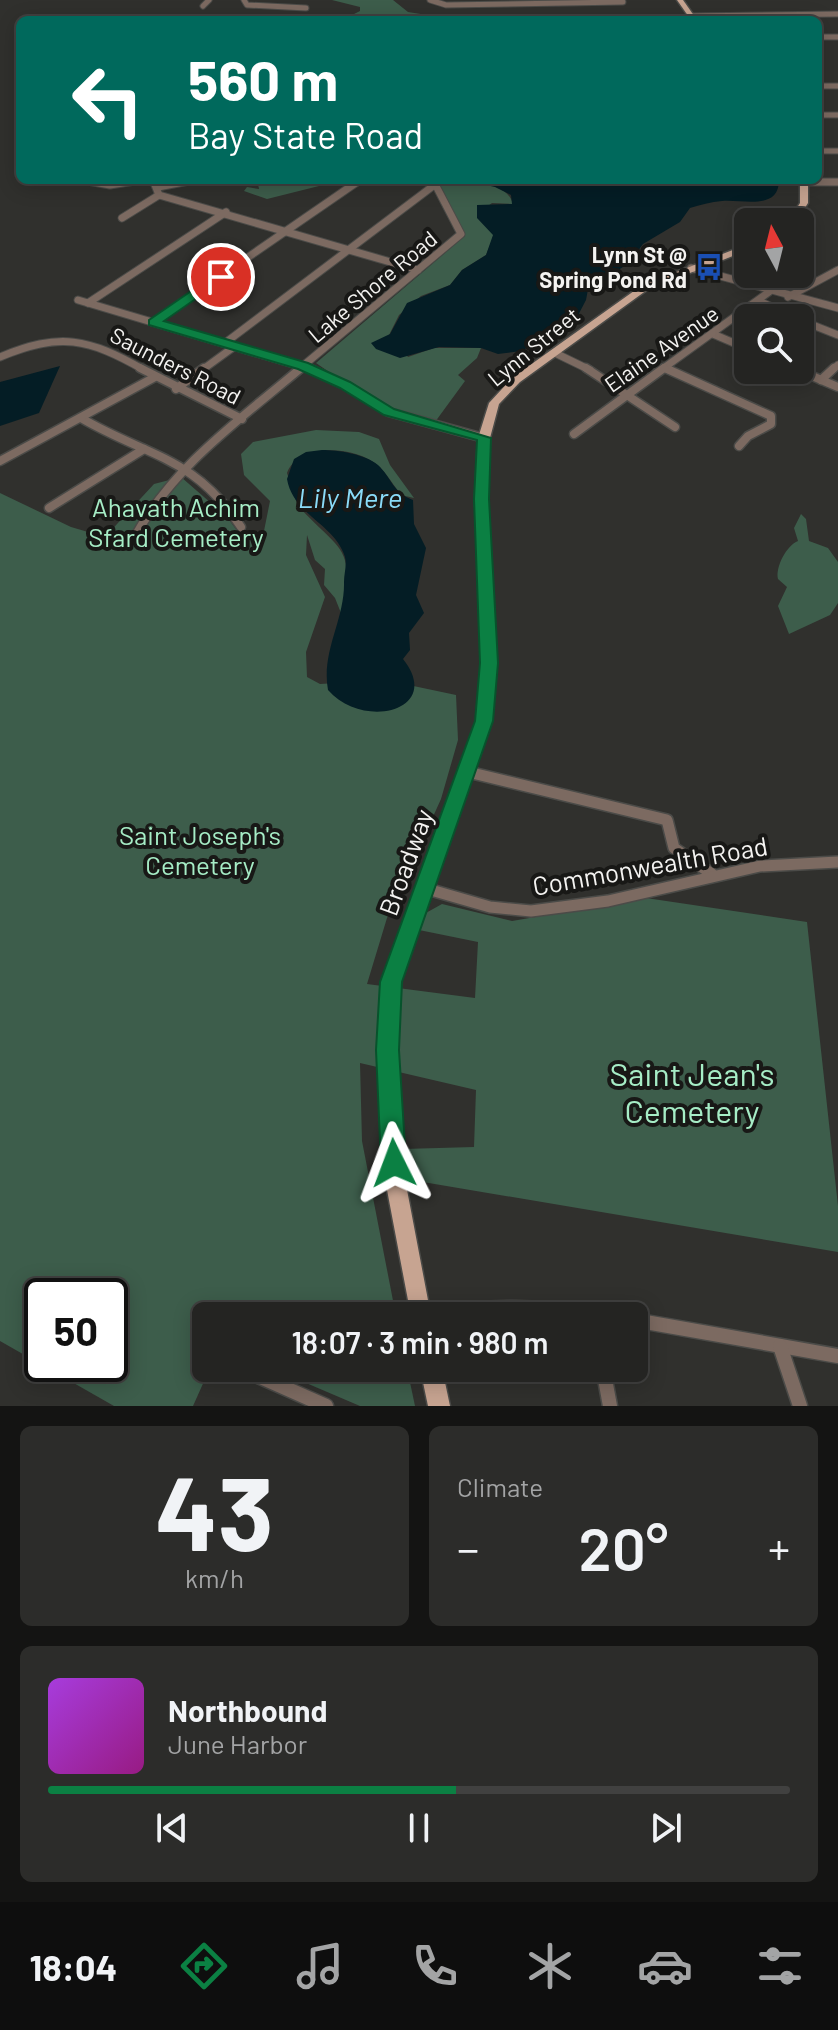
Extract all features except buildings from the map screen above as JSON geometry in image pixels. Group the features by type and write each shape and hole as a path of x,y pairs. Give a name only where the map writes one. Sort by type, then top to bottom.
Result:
{"main road":[{"path":"801,208 804,203 804,184"},
{"name":"Lynn Street","path":"486,432 494,403 505,391 644,288 734,252"},
{"name":"Broadway","path":"418,1302 394,1174 387,1050 391,982 484,721 489,663 481,499 486,432"},
{"path":"434,1382 439,1406"}],"street":[{"path":"203,6 209,0"},
{"path":"244,0 247,5 306,8"},
{"path":"430,0 446,5 623,2"},
{"path":"766,16 838,14"},
{"path":"155,184 158,191 418,270"},
{"path":"122,218 158,191 181,184"},
{"path":"154,322 354,184"},
{"path":"225,343 435,184"},
{"name":"Lake Shore Road","path":"133,540 147,514 184,466 461,234 439,184"},
{"path":"88,303 226,212"},
{"path":"691,268 769,292 838,308"},
{"path":"788,297 838,270"},
{"name":"Elaine Avenue","path":"574,434 627,392 769,292"},
{"path":"78,300 303,366 345,385 389,412 486,432"},
{"path":"759,301 766,304"},
{"path":"814,325 838,335"},
{"path":"713,334 734,343"},
{"name":"Saunders Road","path":"0,357 34,344 78,340 113,351 176,389 242,419"},
{"path":"176,389 235,346"},
{"path":"555,353 627,392 635,403 675,427"},
{"path":"821,380 838,365"},
{"path":"664,368 772,418 771,424 748,436 739,446"},
{"path":"0,461 155,377"},
{"path":"814,377 838,387"},
{"path":"81,418 110,437 184,466 224,503 241,527"},
{"path":"49,508 144,449"},
{"path":"468,772 667,820 674,848 712,874"},
{"name":"Commonwealth Road","path":"424,888 486,908 531,911 666,888 712,874 807,860 838,862"},
{"path":"648,1322 838,1356"},
{"path":"780,1346 800,1406"},
{"path":"272,1382 326,1406"},
{"path":"606,1382 610,1406"}],"green space":[{"path":"332,0 393,0 408,12 434,16 350,16 360,11 360,7"},
{"path":"258,184 327,184 267,199 244,191 247,187 259,189"},
{"path":"487,184 502,190 513,204 492,203 477,214 494,235 486,255 462,270 450,285 421,296 399,315 389,335 408,357 434,348 481,348 477,358 458,375 465,381 435,422 370,400 316,363 465,236 440,186"},
{"name":"Saint Joseph's Cemetery","path":"316,430 359,432 379,439 390,465 414,498 401,495 384,471 368,459 342,451 328,450 303,456 293,463 287,473 301,509 342,552 347,575 341,613 335,598 324,585 325,569 315,560 307,535 306,555 325,597 306,652 307,677 320,684 385,680 456,695 458,740 441,799 387,918 367,984 475,998 478,942 419,930 424,914 442,904 512,921 646,898 807,922 838,1206 838,1252 411,1180 403,1149 474,1147 476,1090 360,1063 362,1141 393,1302 192,1302 192,1382 204,1382 193,1406 114,1406 72,1382 128,1382 128,1278 24,1278 24,1355 0,1341 0,493 71,527 105,537 154,484 181,477 227,517 238,532 263,536 270,501 244,475 241,454 253,442"},
{"path":"801,514 806,519 809,541 828,548 838,562 838,603 830,615 789,634 778,606 787,587 778,579 778,574 786,552 798,541 794,528"},
{"path":"304,1382 410,1382 415,1406 360,1406"}],"water":[{"path":"482,184 778,184 773,196 767,200 722,201 690,208 680,222 643,244 629,263 606,278 589,284 586,300 574,323 521,351 498,354 481,348 439,347 400,358 376,349 371,343 390,334 407,303 450,285 462,270 486,255 493,235 477,218 477,205 512,204 511,195"},
{"path":"60,366 39,413 0,426 0,382"},
{"name":"Lily Mere","path":"306,452 351,453 373,461 401,493 413,500 414,524 426,548 416,595 424,613 409,633 410,650 403,659 413,677 414,691 407,702 394,709 378,712 361,710 343,703 328,690 328,662 341,609 345,557 333,536 297,502 287,479 294,459"}],"place":[{"name":"Lynn St @ Spring Pond Rd","path":"709,267"}],"route":[{"path":"221,277 154,322 303,366 345,385 364,400 389,412 484,438 481,499 489,663 484,721 391,982 387,1050 394,1163"}],"park label":[{"name":"Ahavath Achim Sfard Cemetery","path":"176,521"},
{"name":"Saint Jean's Cemetery","path":"692,1092"}]}
